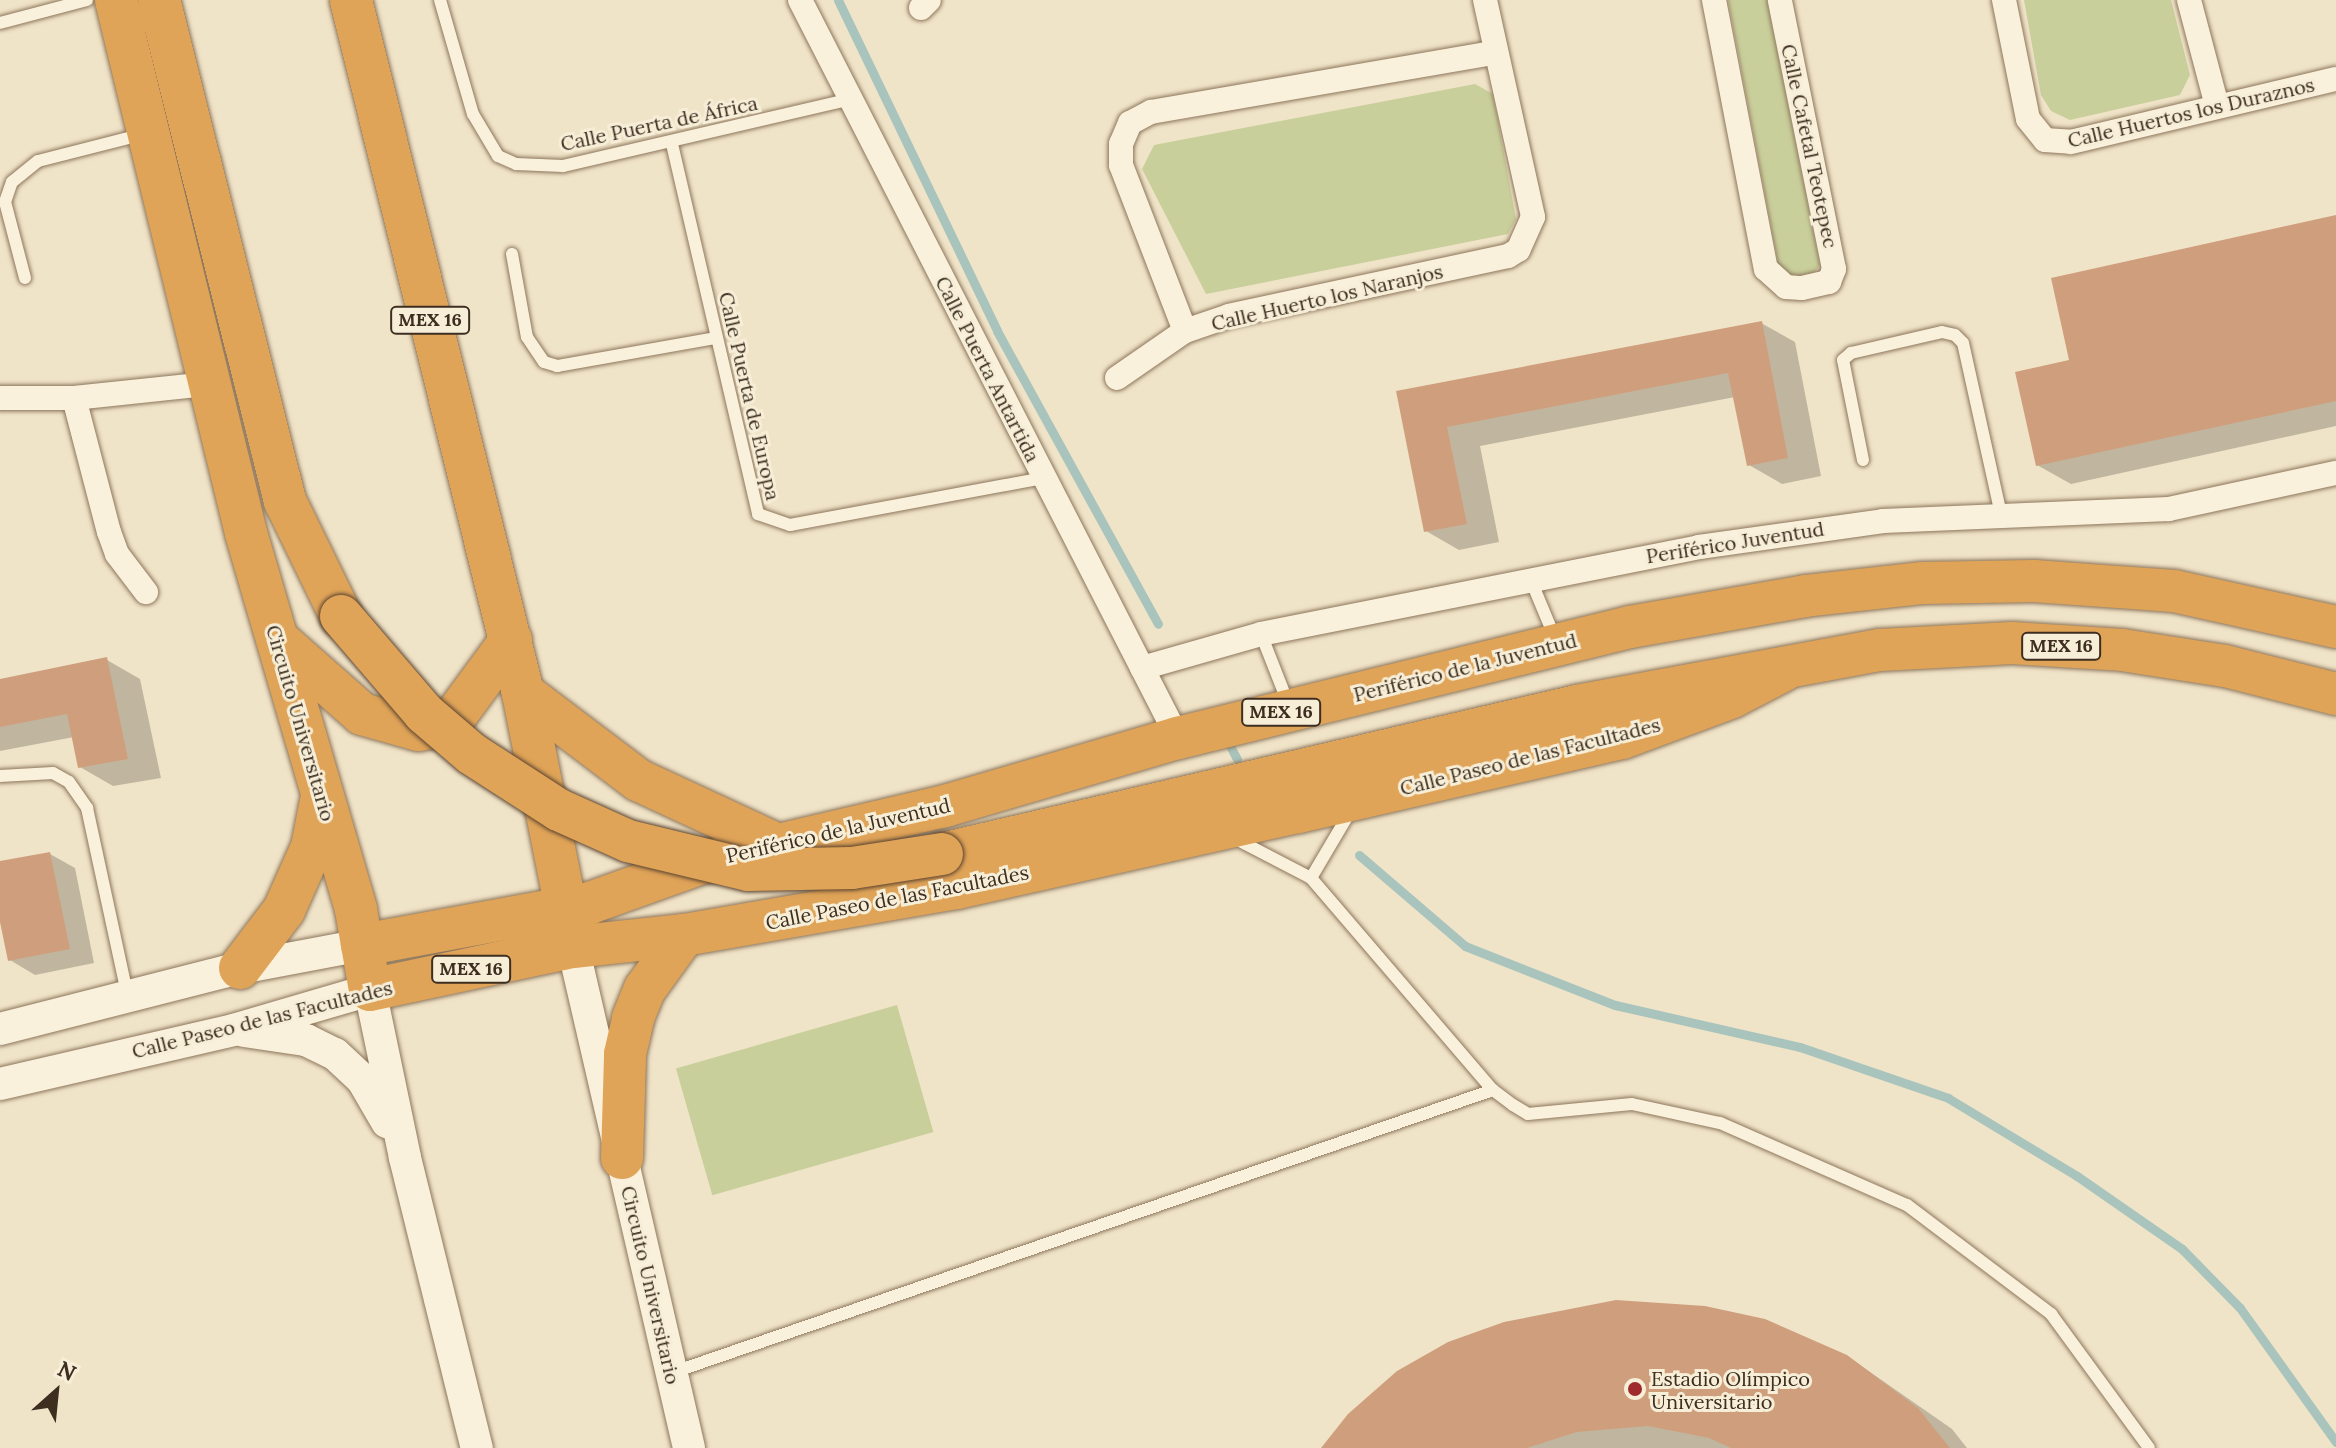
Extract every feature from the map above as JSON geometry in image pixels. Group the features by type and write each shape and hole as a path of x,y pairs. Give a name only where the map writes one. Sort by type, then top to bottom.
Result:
{"highway":[{"name":"Circuito Universitario","path":"116,0 208,384 362,945 370,990"},
{"path":"159,0 285,501 341,616 424,713 497,771 559,810 628,841 748,870 852,868 942,854 1577,706 1784,670"},
{"name":"Circuito Universitario","path":"351,0 511,640 570,927"},
{"name":"Periférico de la Juventud","path":"570,927 702,863 945,806 1178,738 1630,627 1805,596 1923,583 2034,581 2174,591 2336,627"},
{"path":"266,602 362,714 419,730 439,726 456,715 511,640"},
{"name":"MEX 16","path":"1784,670 1880,650 2012,643 2122,650 2225,666 2336,694"},
{"name":"Calle Paseo de las Facultades","path":"362,945 570,927 684,935 957,888 1212,831 1331,816 1622,738 1732,697 1784,670"},
{"path":"523,693 638,780 769,846 769,875 774,895 794,918"},
{"path":"240,968 284,910 312,847 322,796"},
{"name":"Calle Paseo de las Facultades","path":"370,990 570,927"},
{"path":"622,1158 625,1054 633,1018 645,989 684,935"}],"main road":[{"name":"Circuito Universitario","path":"570,927 689,1448"},
{"name":"Calle Paseo de las Facultades","path":"0,1029 240,968 362,945"},
{"name":"Circuito Universitario","path":"370,990 405,1158 477,1448"},
{"name":"Calle Paseo de las Facultades","path":"0,1084 233,1030 370,990"},
{"path":"233,1030 306,1040 335,1054 362,1079 405,1158"}],"street":[{"name":"Calle Puerta Antartida","path":"800,0 1178,738"},
{"name":"Calle Huerto los Naranjos","path":"1117,378 1185,331 1229,316 1508,256 1518,250 1533,217 1493,53 1485,0"},
{"name":"Calle Cafetal Teotepec","path":"1714,0 1766,269 1786,287 1802,288 1829,282 1834,269 1780,0"},
{"name":"Calle Huertos los Duraznos","path":"2004,0 2028,119 2045,140 2071,142 2336,79"},
{"path":"2189,0 2217,106"},
{"name":"Calle Huerto los Naranjos","path":"1185,331 1121,165 1121,144 1130,123 1151,112 1493,53"},
{"path":"0,398 74,398 208,384"},
{"path":"74,398 117,554 146,592"},
{"name":"Periférico Juventud","path":"1142,668 1261,634 1530,578 1799,531 2001,515 2169,509 2336,473"}],"lane":[{"path":"0,23 87,0"},
{"name":"Calle Puerta de África","path":"440,0 473,114 498,156 516,164 563,166 672,144 851,99"},
{"path":"25,278 5,202 12,182 38,161 147,133"},
{"name":"Calle Puerta de Europa","path":"672,144 752,505 768,521 790,525 1043,478"},
{"path":"512,254 527,337 544,362 557,366 715,338"},
{"path":"1863,460 1843,360 1851,353 1942,332 1955,335 1963,343 2001,515"},
{"path":"1530,578 1558,645"},
{"path":"1261,634 1290,710"},
{"path":"0,776 53,773 69,782 87,808 128,998"},
{"path":"1311,878 1331,816"},
{"path":"1212,831 1276,856 1311,878 1493,1090 1528,1114 1632,1104 1720,1123 1907,1205 2051,1314 2149,1448"},
{"path":"671,1374 1493,1090"}],"green space":[{"path":"1728,0 1767,0 1820,265 1809,280 1790,283 1779,268"},
{"path":"2024,0 2171,0 2190,75 2180,95 2070,120 2051,111 2041,95"},
{"path":"1475,84 1493,94 1516,219 1508,234 1206,294 1142,169 1154,145"},
{"path":"897,1005 933,1132 712,1195 676,1068"}],"building":[{"path":"2336,215 2336,401 2036,466 2015,372 2069,360 2051,278"},
{"path":"1762,321 1788,458 1747,466 1728,373 1447,427 1467,524 1424,532 1396,391"},
{"path":"107,657 128,759 78,768 67,714 0,727 0,679"},
{"path":"50,852 70,949 8,961 0,922 0,861"},
{"name":"Estadio Olímpico Universitario","path":"1616,1300 1705,1306 1765,1319 1847,1355 1918,1408 1950,1448 1731,1448 1709,1438 1648,1426 1577,1432 1527,1448 1321,1448 1348,1414 1397,1371 1448,1342 1504,1322"}],"waterway":[{"path":"838,0 997,331 1158,624"},
{"path":"1229,744 1237,759"},
{"path":"1359,855 1465,946 1615,1005 1800,1047 1948,1098 2077,1176 2182,1249 2240,1308 2336,1442"}],"place":[{"name":"Estadio Olímpico Universitario","path":"1635,1389"}]}
